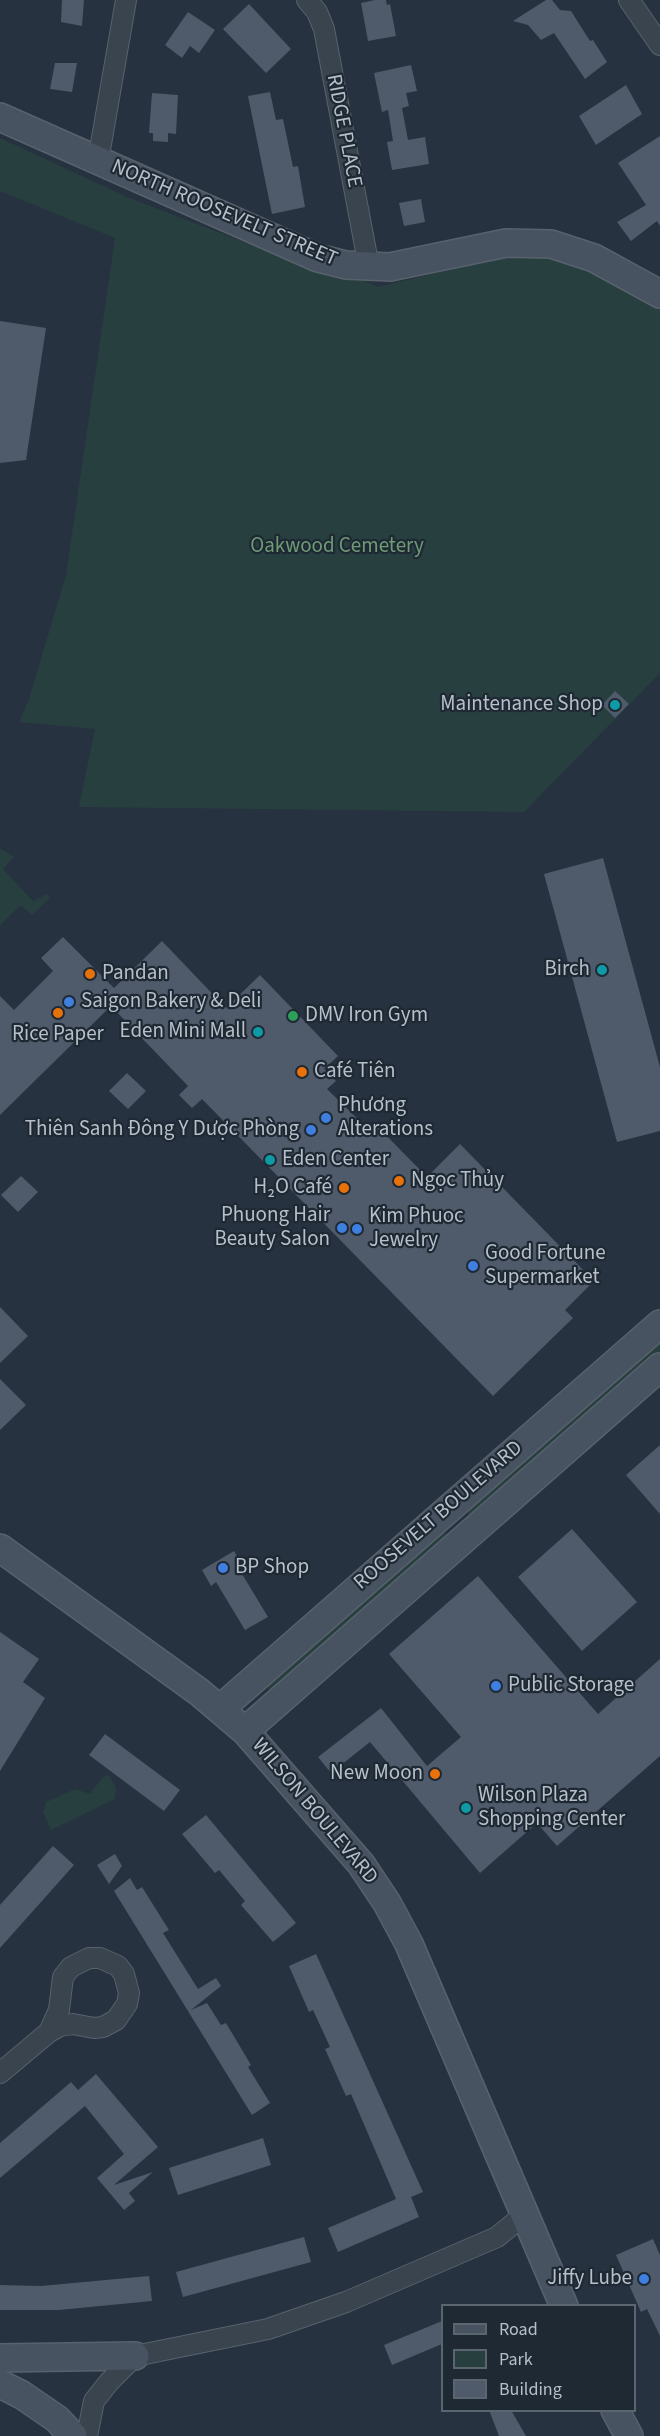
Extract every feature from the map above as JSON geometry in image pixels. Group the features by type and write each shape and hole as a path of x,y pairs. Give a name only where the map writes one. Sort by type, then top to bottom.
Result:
{"main road":[{"name":"NORTH ROOSEVELT STREET","path":"0,117 318,258 369,267 420,262 506,243 551,244 594,258 660,294"},
{"name":"ROOSEVELT BOULEVARD","path":"220,1709 660,1324"},
{"name":"ROOSEVELT BOULEVARD","path":"244,1731 660,1367"},
{"name":"WILSON BOULEVARD","path":"0,1548 220,1709 244,1731 349,1848 387,1903 409,1944 563,2304"},
{"path":"0,2358 135,2356"},
{"path":"0,2384 22,2395 57,2419 74,2436"},
{"path":"616,2412 629,2436"}],"street":[{"path":"98,161 126,0"},
{"name":"RIDGE PLACE","path":"307,0 324,29 369,267"},
{"path":"629,0 660,45"},
{"path":"0,2073 49,2032 60,2026 74,2024 94,2028 104,2027 116,2020 127,2004 129,1993 124,1974 109,1961 100,1958 89,1958 71,1967 63,1977 59,2010 49,2032"},
{"path":"87,2436 94,2402 109,2382 135,2356 268,2329 346,2302 497,2237 524,2215"}],"green space":[{"name":"Oakwood Cemetery","path":"0,138 127,197 301,264 340,277 363,280 378,287 495,259 543,256 565,259 585,267 660,308 660,673 524,812 79,807 95,729 19,722 29,699 66,575 115,238 0,191"},
{"path":"0,848 14,857 3,869 33,901 47,894 50,898 32,915 21,905 0,925"},
{"path":"660,1340 660,1352 475,1514 468,1514 468,1508"},
{"path":"441,1528 450,1538 274,1690 268,1689 266,1681"},
{"path":"109,1775 116,1788 115,1799 51,1830 43,1812 46,1802 75,1789 90,1794 103,1777"}],"building":[{"path":"62,0 84,0 82,26 61,22"},
{"path":"386,0 387,5 390,4 396,36 368,41 361,3"},
{"path":"546,0 552,0 560,10 571,11 607,62 585,79 554,33 541,40 528,25 513,21"},
{"path":"249,4 291,49 266,73 223,29"},
{"path":"188,12 215,30 199,53 190,46 182,58 165,45"},
{"path":"55,63 77,63 72,92 50,89"},
{"path":"411,65 417,91 406,93 409,106 402,108 408,140 425,137 429,164 392,170 387,142 393,141 388,110 382,112 374,73"},
{"path":"626,85 642,114 596,145 579,116"},
{"path":"270,92 276,120 283,119 293,167 298,166 305,207 272,214 248,96"},
{"path":"152,93 178,95 176,134 168,133 168,142 153,141 153,133 149,133"},
{"path":"660,136 660,226 657,221 631,241 617,222 646,205 618,163"},
{"path":"421,199 425,222 404,226 399,203"},
{"path":"0,321 46,328 26,460 0,463"},
{"name":"Maintenance Shop","path":"615,691 629,704 615,718 602,705"},
{"name":"Birch","path":"603,858 660,1067 660,1131 617,1142 544,874"},
{"path":"63,937 114,988 162,941 226,1008 260,975 338,1056 324,1069 336,1081 327,1089 372,1133 378,1127 427,1177 460,1144 594,1281 565,1310 573,1318 493,1396 202,1099 192,1108 179,1095 188,1086 111,1006 0,1115 0,996 14,1010 53,971 41,958"},
{"path":"127,1073 146,1091 128,1109 109,1091"},
{"path":"21,1176 38,1192 18,1212 1,1195"},
{"path":"0,1307 28,1336 0,1363"},
{"path":"0,1379 26,1405 0,1430"},
{"path":"660,1445 660,1514 626,1475"},
{"path":"572,1529 637,1602 582,1651 518,1577"},
{"path":"234,1551 243,1566 239,1569 268,1617 245,1630 216,1582 211,1586 202,1570"},
{"name":"Public Storage","path":"478,1576 598,1714 660,1659 660,1756 557,1846 537,1823 480,1873 370,1742 331,1773 318,1757 381,1708 427,1766 461,1737 389,1654"},
{"path":"0,1632 39,1659 23,1682 45,1698 0,1771"},
{"path":"105,1734 180,1790 164,1811 89,1755"},
{"path":"206,1815 296,1923 273,1942 241,1905 245,1901 219,1870 215,1873 182,1834"},
{"path":"53,1846 74,1865 0,1948 0,1905"},
{"path":"115,1854 122,1866 109,1884 97,1865"},
{"path":"130,1878 137,1890 142,1887 169,1930 163,1933 198,1989 216,1978 221,1986 191,2010 207,2003 221,2025 226,2023 251,2065 248,2067 270,2103 252,2115 114,1891"},
{"path":"316,1954 423,2192 411,2197 419,2217 338,2252 328,2228 396,2199 351,2094 346,2096 325,2049 330,2047 313,2010 309,2012 289,1966"},
{"path":"96,2074 158,2147 114,2185 153,2172 129,2193 135,2201 124,2210 97,2178 124,2154 85,2106 0,2178 0,2143 71,2082 78,2090"},
{"path":"263,2138 271,2165 178,2195 169,2168"},
{"path":"304,2237 311,2262 183,2297 176,2272"},
{"name":"Jiffy Lube","path":"653,2239 660,2255 660,2336 647,2309 641,2312 616,2255"},
{"path":"149,2276 152,2301 59,2310 0,2310 0,2285 41,2286"},
{"path":"441,2321 441,2344 392,2365 384,2345"},
{"path":"490,2412 512,2412 526,2436 499,2436"}],"place":[{"name":"Maintenance Shop","path":"615,705"},
{"name":"Birch","path":"602,970"},
{"name":"Pandan","path":"90,974"},
{"name":"Saigon Bakery & Deli","path":"69,1002"},
{"name":"Rice Paper","path":"58,1013"},
{"name":"DMV Iron Gym","path":"293,1016"},
{"name":"Eden Mini Mall","path":"258,1032"},
{"name":"Café Tiên","path":"302,1072"},
{"name":"Phương Alterations","path":"326,1118"},
{"name":"Thiên Sanh Đông Y Dược Phòng","path":"311,1130"},
{"name":"Eden Center","path":"270,1160"},
{"name":"Ngọc Thủy","path":"399,1181"},
{"name":"H₂O Café","path":"344,1188"},
{"name":"Phuong Hair Beauty Salon","path":"342,1228"},
{"name":"Kim Phuoc Jewelry","path":"357,1229"},
{"name":"Good Fortune Supermarket","path":"473,1266"},
{"name":"BP Shop","path":"223,1568"},
{"name":"Public Storage","path":"496,1686"},
{"name":"New Moon","path":"435,1774"},
{"name":"Wilson Plaza Shopping Center","path":"466,1808"},
{"name":"Jiffy Lube","path":"644,2279"}]}
